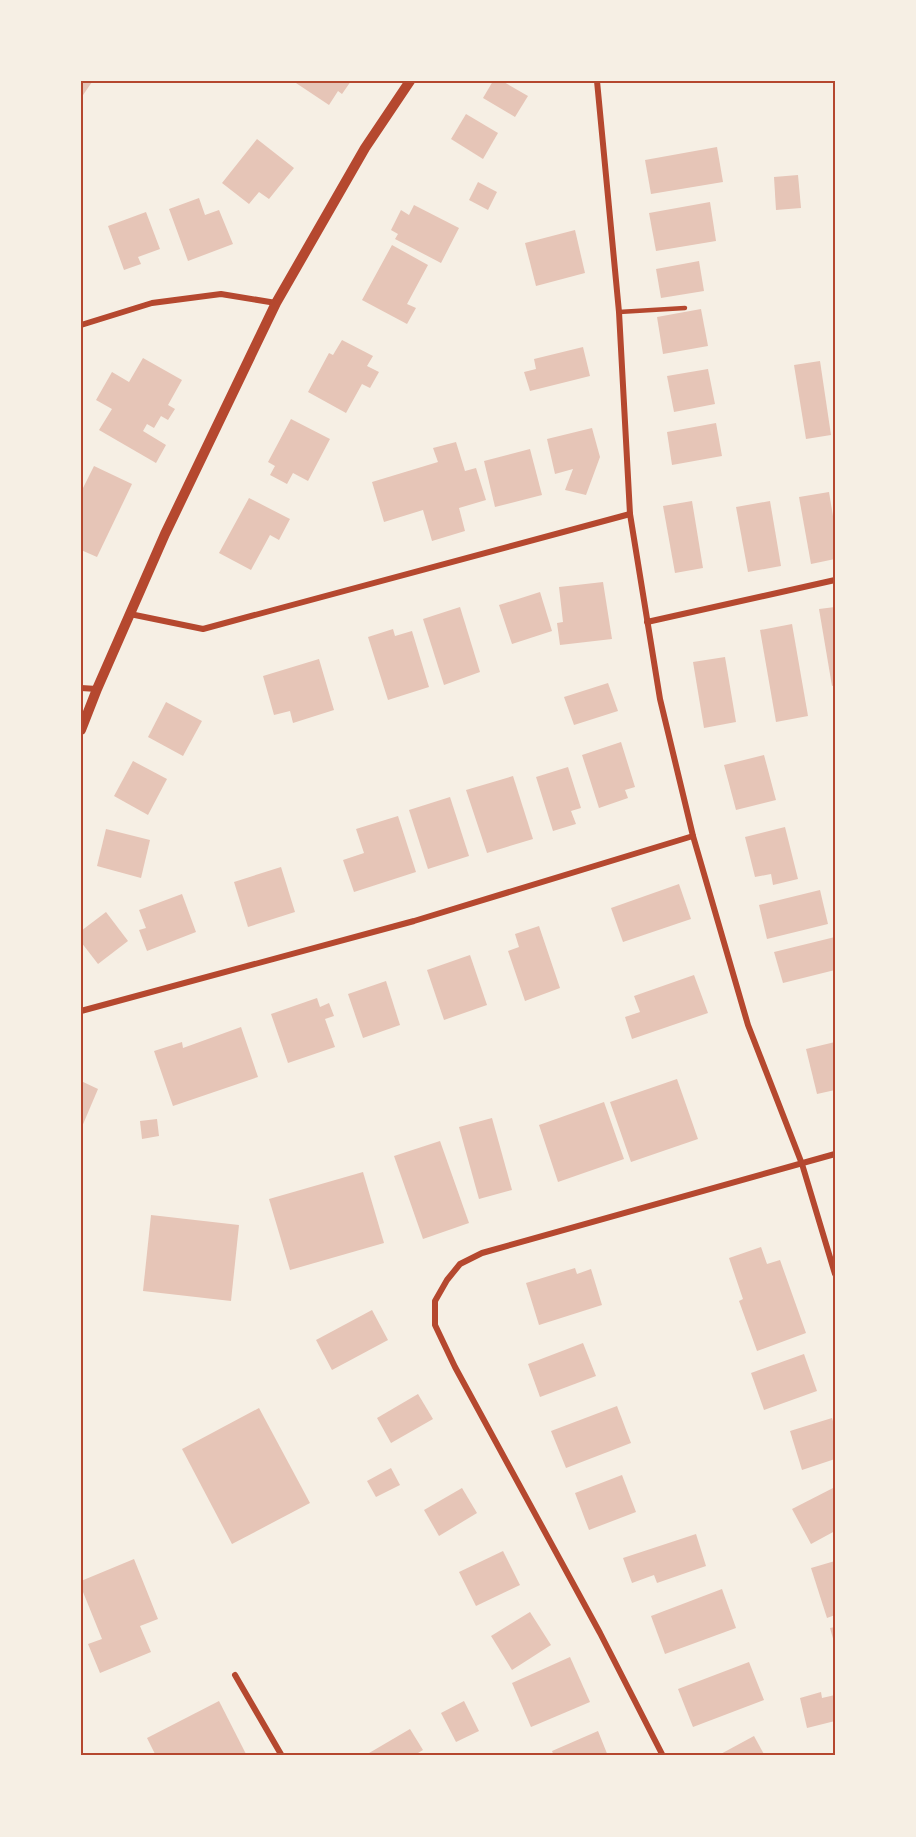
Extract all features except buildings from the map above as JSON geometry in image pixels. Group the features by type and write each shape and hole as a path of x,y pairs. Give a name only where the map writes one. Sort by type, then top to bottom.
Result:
{"street":[{"path":"81,730 165,534 276,303 365,148 410,81"},
{"path":"597,81 619,312 630,514 660,699 693,836 748,1025 802,1164 835,1274"},
{"path":"81,325 152,303 221,294 276,303"},
{"path":"130,614 203,629 630,514"},
{"path":"647,622 835,580"},
{"path":"81,688 97,689"},
{"path":"81,1011 414,921 693,836"},
{"path":"663,1756 600,1632 454,1367 435,1324 435,1301 447,1280 460,1264 482,1253 835,1154"},
{"path":"235,1675 282,1756"}],"lane":[{"path":"619,312 685,308"}]}
